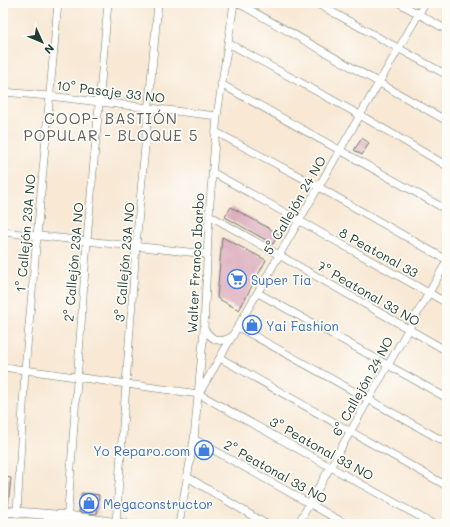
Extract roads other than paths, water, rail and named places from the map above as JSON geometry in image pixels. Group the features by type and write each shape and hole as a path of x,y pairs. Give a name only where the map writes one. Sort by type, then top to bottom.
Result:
{"street":[{"name":"1° Callejón 23A NO","path":"17,513 25,370 58,3"},
{"name":"2° Callejón 23A NO","path":"67,520 76,377 98,102 108,3"},
{"name":"3° Callejón 23A NO","path":"116,523 136,246 158,3"},
{"name":"Walter Franco Ibarbo","path":"179,524 189,478 194,439 204,329 209,215 217,116 234,3"},
{"path":"238,3 378,84 447,121"},
{"path":"316,3 447,75"},
{"path":"399,3 447,30"},
{"name":"5° Callejón 24 NO","path":"198,394 300,221 425,3"},
{"path":"228,43 360,115 447,166"},
{"path":"221,84 447,210"},
{"name":"10° Pasaje 33 NO","path":"3,92 217,116"},
{"path":"216,132 319,187 447,260"},
{"name":"8 Peatonal 33","path":"212,172 447,304"},
{"name":"7° Peatonal 33 NO","path":"209,215 447,351"},
{"path":"3,232 207,254"},
{"name":"6° Callejón 24 NO","path":"298,524 447,260"},
{"path":"258,293 447,398"},
{"path":"238,327 447,443"},
{"path":"204,329 212,339 217,341 227,340 233,336"},
{"path":"220,358 447,486"},
{"path":"3,367 198,394"},
{"name":"3° Peatonal 33 NO","path":"198,394 433,524"},
{"name":"2° Peatonal 33 NO","path":"194,439 346,524"},
{"path":"189,478 266,524"},
{"path":"3,511 67,520 126,524"},
{"path":"3,523 8,524"}],"place":[{"name":"Super Tia","path":"237,279"},
{"name":"Yai Fashion","path":"252,325"},
{"name":"Yo Reparo.com","path":"204,450"},
{"name":"Megaconstructor","path":"89,503"}],"district":[{"name":"COOP- BASTIÓN POPULAR - BLOQUE 5","path":"111,126"}]}
